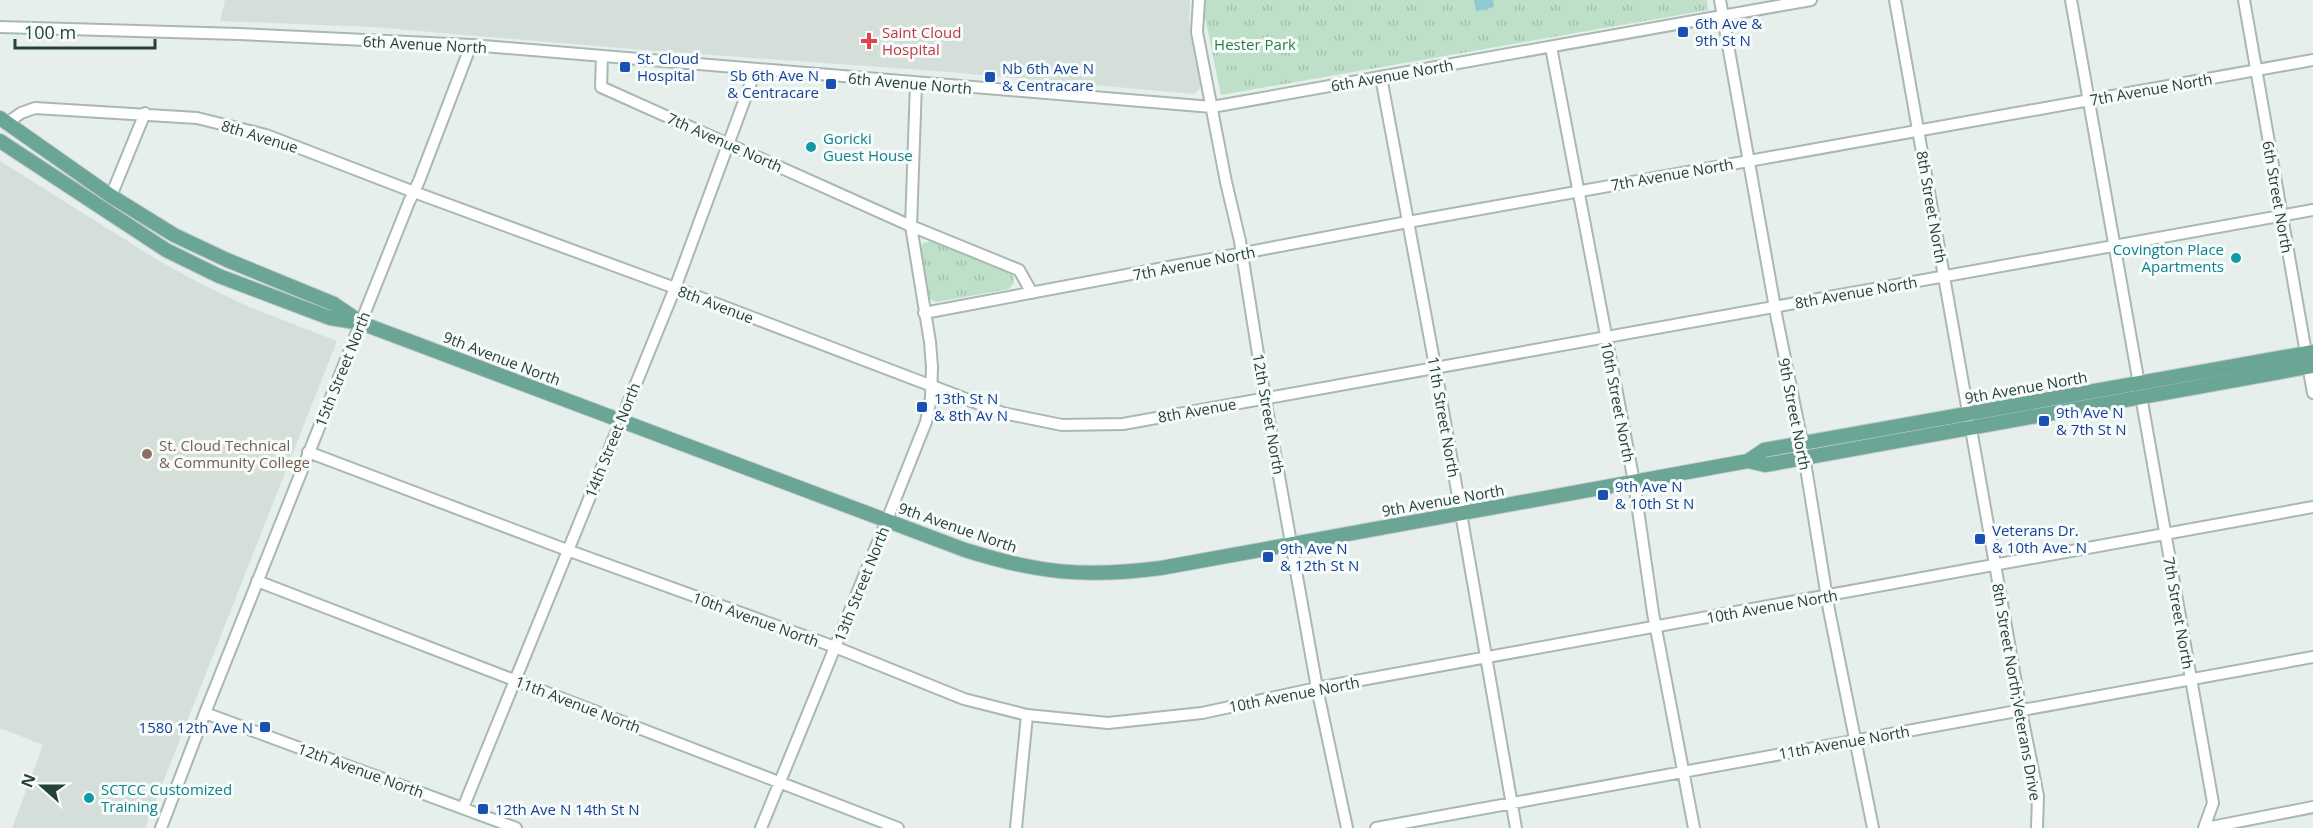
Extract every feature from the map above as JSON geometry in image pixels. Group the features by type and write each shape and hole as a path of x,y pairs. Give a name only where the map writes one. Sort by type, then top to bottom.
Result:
{"main road":[{"name":"9th Avenue North","path":"4,120 111,196 174,235 227,260 334,304 361,323"},
{"name":"9th Avenue North","path":"0,141 166,250 219,276 330,318 361,323 994,559 1022,567 1079,574 1127,573 1161,568 1748,461 1764,450 1803,451 2310,359"}],"street":[{"name":"12th Street North","path":"1199,0 1197,32 1242,254 1265,398 1317,688 1347,828"},
{"name":"9th Street North","path":"1720,0 1750,160 1774,307 1803,451 1827,596 1873,828"},
{"name":"6th Avenue North","path":"0,27 239,34 471,45 1212,107 1811,0"},
{"name":"8th Street North","path":"1895,0 1970,421"},
{"name":"7th Street North","path":"2071,0 2212,803 2205,828"},
{"name":"6th Street North","path":"2244,0 2310,359 2313,393"},
{"name":"15th Street North","path":"161,828 471,45"},
{"name":"10th Street North","path":"1551,46 1634,482 1656,627 1694,828"},
{"name":"7th Avenue North","path":"602,56 601,87 911,226 1019,270 1032,293"},
{"name":"7th Avenue North","path":"924,313 1407,222 2313,60"},
{"name":"14th Street North","path":"463,808 675,288 756,69"},
{"name":"11th Street North","path":"1381,77 1516,828"},
{"name":"13th Street North","path":"761,828 926,422 933,387 930,342 911,226 916,84"},
{"name":"8th Avenue","path":"4,120 35,108 145,113 197,118 267,135 1003,413 1062,425 1123,424 1435,368"},
{"path":"111,196 145,113"},
{"name":"8th Avenue North","path":"1435,368 2313,210"},
{"name":"8th Street North;Veterans Drive","path":"1970,421 2020,711 2038,796 2037,828"},
{"name":"10th Avenue North","path":"308,452 567,550 835,647 964,699 1027,715 1108,723 1202,713 1317,688 2313,507"},
{"name":"11th Avenue North","path":"257,581 898,828"},
{"name":"11th Avenue North","path":"1376,828 2313,657"},
{"name":"12th Avenue North","path":"205,713 516,828"},
{"path":"1016,828 1027,715"},
{"path":"2205,828 2313,807"}],"shaded area":[{"name":"Saint Cloud Hospital","path":"225,0 1190,0 1189,23 1201,82 1199,90 1194,94 950,72 644,50 373,27 220,21"},
{"name":"St. Cloud Technical & Community College","path":"0,161 161,262 198,282 247,306 337,341 145,828 12,828 43,745 0,728"}],"green space":[{"name":"Hester Park","path":"1205,0 1707,0 1708,10 1221,95 1205,17"},
{"path":"1257,25 1260,40 1227,45 1224,30"},
{"path":"1259,45 1262,60 1230,66 1227,51"},
{"path":"931,241 1010,273 1013,275 1014,283 1009,289 936,302 928,298 920,248 923,243"}],"water":[{"path":"1474,0 1493,0 1494,7 1476,11"}],"place":[{"name":"6th Ave & 9th St N","path":"1683,32"},
{"name":"Saint Cloud Hospital","path":"869,41"},
{"name":"St. Cloud Hospital","path":"625,67"},
{"name":"Nb 6th Ave N & Centracare","path":"990,77"},
{"name":"Sb 6th Ave N & Centracare","path":"831,84"},
{"name":"Goricki Guest House","path":"811,147"},
{"name":"Covington Place Apartments","path":"2236,258"},
{"name":"13th St N & 8th Av N","path":"922,407"},
{"name":"9th Ave N & 7th St N","path":"2044,421"},
{"name":"St. Cloud Technical & Community College","path":"147,454"},
{"name":"9th Ave N & 10th St N","path":"1603,495"},
{"name":"Veterans Dr. & 10th Ave. N","path":"1980,539"},
{"name":"9th Ave N & 12th St N","path":"1268,557"},
{"name":"1580 12th Ave N","path":"265,727"},
{"name":"SCTCC Customized Training","path":"89,798"},
{"name":"12th Ave N 14th St N","path":"483,809"}]}
